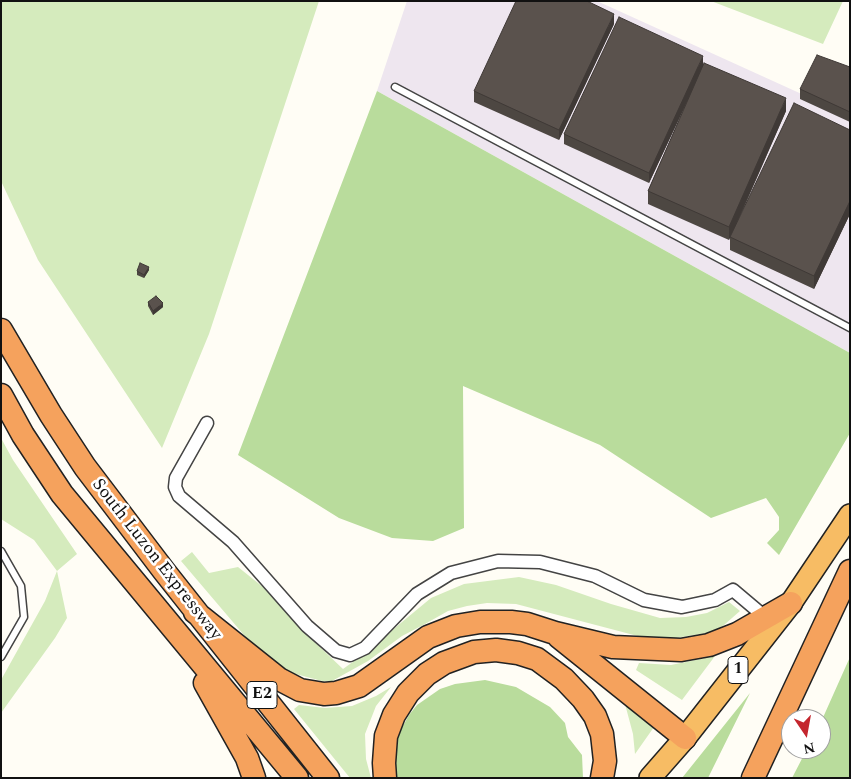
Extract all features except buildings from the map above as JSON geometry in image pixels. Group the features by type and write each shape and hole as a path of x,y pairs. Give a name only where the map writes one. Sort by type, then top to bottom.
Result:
{"highway":[{"name":"South Luzon Expressway","path":"1,330 51,415 123,519 328,778"},
{"name":"South Luzon Expressway","path":"1,395 23,435 62,494 297,778"},
{"name":"1","path":"650,778 685,738 790,603 850,515"},
{"path":"753,778 850,571"},
{"path":"195,612 279,679 300,690 324,694 348,690 364,684 428,637 446,628 496,622 527,624 613,647 681,650 722,640 790,603"},
{"path":"174,630 247,758 254,778"},
{"path":"555,633 685,738"},
{"path":"385,778 384,753 386,736 394,715 408,693 427,674 444,663 474,652 496,650 518,653 537,659 564,679 583,699 594,716 602,734 605,761 602,778"}],"street":[{"path":"207,423 176,478 175,487 179,496 233,542 307,626 336,651 350,655 365,648 417,594 452,573 498,561 540,562 595,576 644,600 682,607 716,600 733,590 765,617"}],"lane":[{"path":"395,88 850,328"},
{"path":"1,551 21,586 24,617 1,657"}],"shaded area":[{"path":"407,1 597,1 850,116 850,353 377,91"}],"green space":[{"path":"1,1 319,1 209,334 162,448 38,260 1,181"},
{"path":"711,1 843,1 823,44"},
{"path":"377,91 850,353 850,433 779,555 767,543 779,530 779,517 766,498 711,518 600,445 463,386 464,528 433,541 392,538 339,518 238,455"},
{"path":"1,438 13,460 77,554 57,571 34,540 1,519"},
{"path":"192,552 209,573 238,567 268,591 301,629 343,669 431,598 464,584 519,577 556,585 660,618 686,617 707,613 729,602 740,611 713,632 669,639 649,639 516,604 487,603 467,606 448,611 402,636 368,661 332,681 322,681 288,672 255,648 181,561"},
{"path":"57,571 67,618 55,638 1,713 1,680 45,601"},
{"path":"715,656 682,700 636,670 639,663 671,665"},
{"path":"850,657 850,778 792,778 802,759 831,759 831,709 827,709"},
{"path":"485,680 516,687 550,707 565,723 568,737 582,755 583,778 395,778 395,746 399,733 417,705 440,689 455,684"},
{"path":"391,687 376,706 365,734 366,759 371,778 350,778 294,709 299,705 325,708 352,706 376,696"},
{"path":"750,693 708,778 682,778"},
{"path":"625,704 654,727 635,754 633,734"}]}
